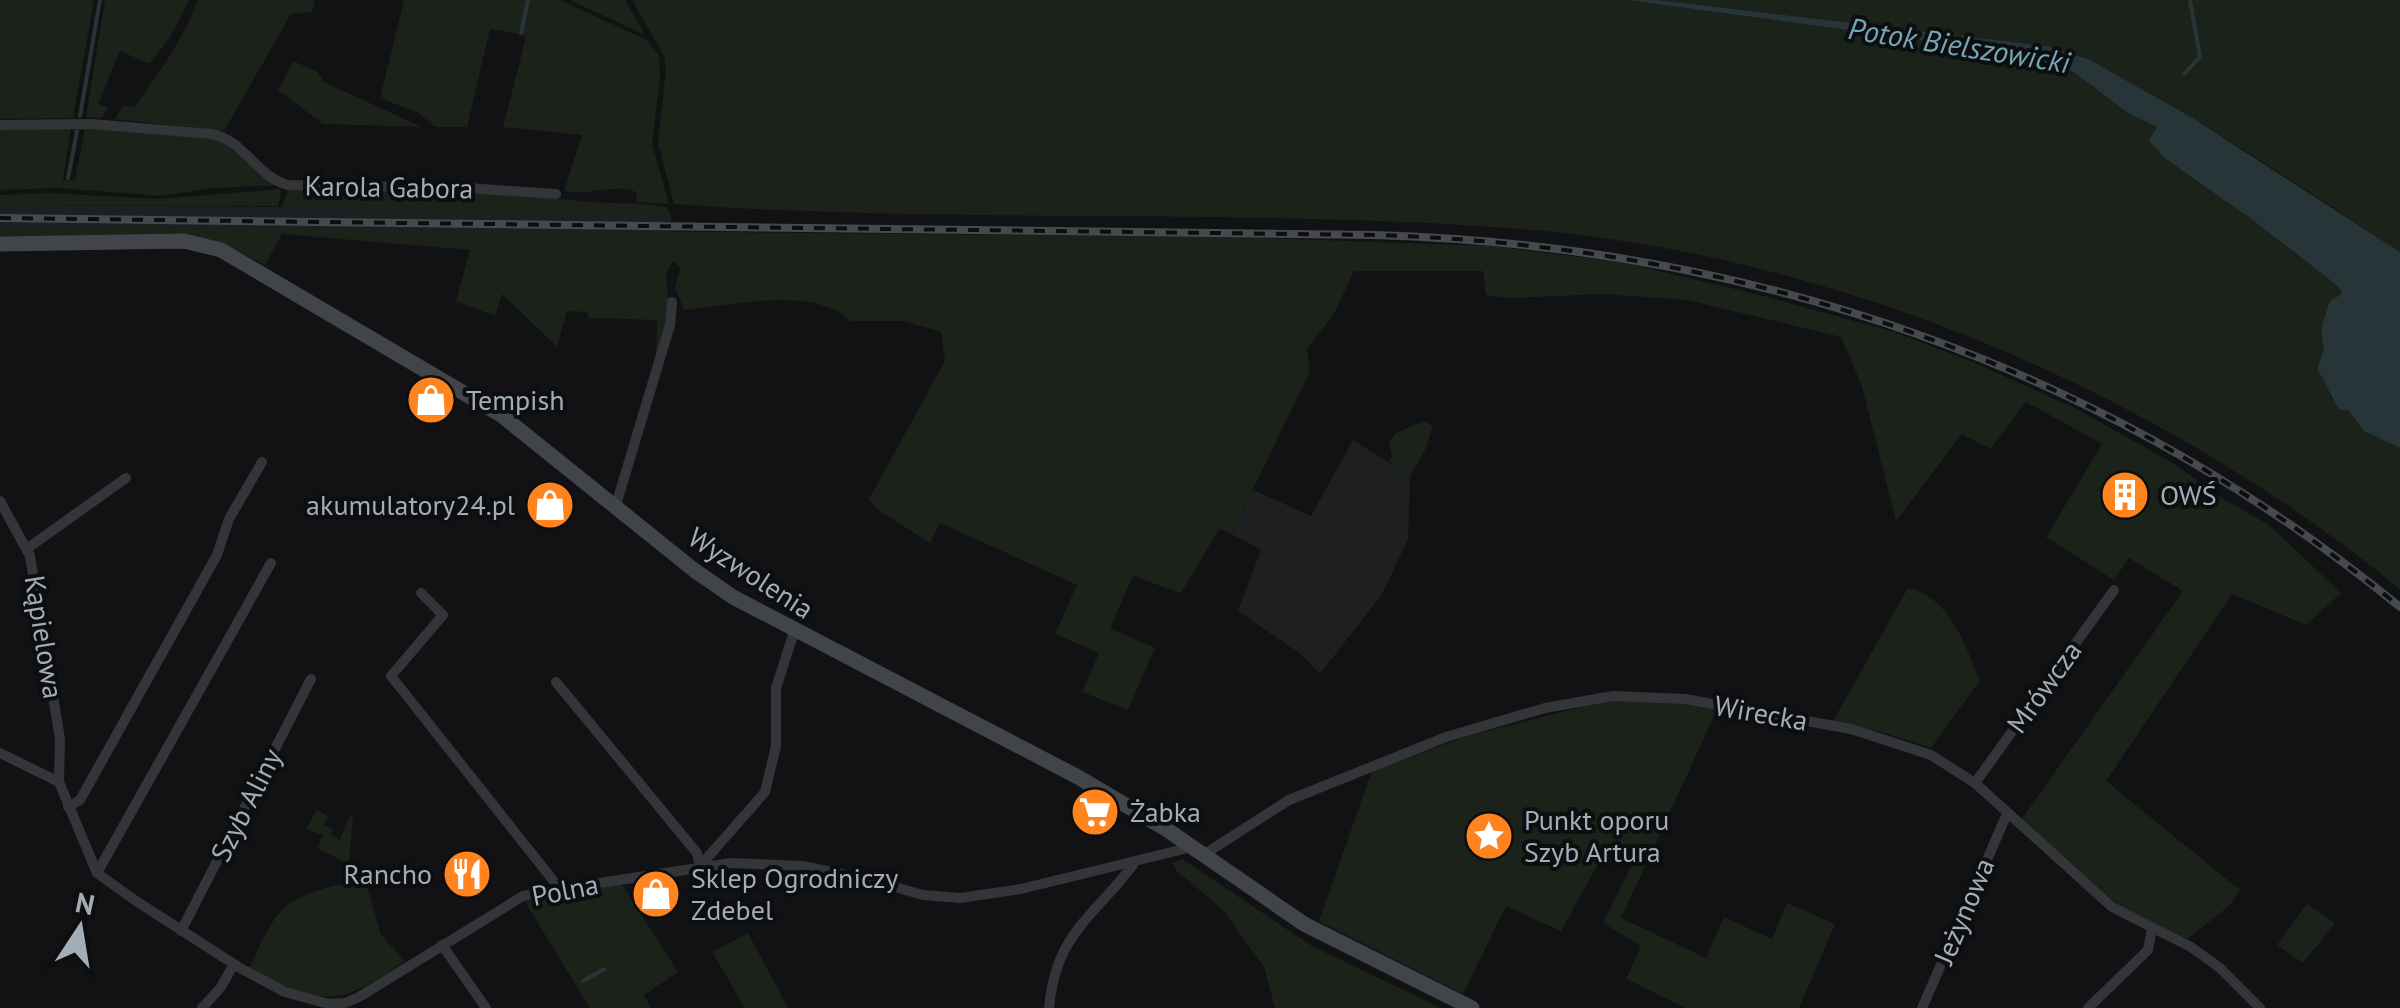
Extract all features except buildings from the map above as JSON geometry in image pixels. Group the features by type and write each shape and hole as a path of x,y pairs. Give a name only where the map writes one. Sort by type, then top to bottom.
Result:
{"street":[{"name":"Karola Gabora","path":"0,125 91,124 220,136 236,144 269,178 288,185 467,188 556,194"},
{"name":"Wyzwolenia","path":"0,244 184,241 221,250 501,416 711,583 794,632 1078,778 1304,924 1472,1008"},
{"path":"616,505 670,324 672,302"},
{"path":"68,807 80,800 217,555 229,519 262,462"},
{"path":"28,548 126,478"},
{"name":"Kąpielowa","path":"0,501 28,548 58,722 59,782"},
{"path":"97,873 271,563"},
{"name":"Mrówcza","path":"1974,783 2114,590"},
{"path":"421,593 443,614 390,676 560,890"},
{"path":"700,866 765,792 776,746 776,688 794,632"},
{"name":"Szyb Aliny","path":"181,931 310,679"},
{"path":"556,682 697,853 700,866"},
{"name":"Wirecka","path":"1197,852 1289,800 1410,750 1545,708 1613,696 1685,700 1851,729 1931,756 1974,783 2112,907 2192,947 2220,968 2260,1008"},
{"path":"0,753 59,782 97,873"},
{"name":"Jeżynowa","path":"1922,1008 2007,814"},
{"name":"Polna","path":"97,873 181,931 285,992 312,1001 345,1003 522,896 731,863 804,866 923,895 960,898 1197,852"},
{"path":"1048,1008 1054,973 1072,934 1134,864"},
{"path":"2088,1008 2148,950 2152,928"},
{"path":"442,945 486,1008"},
{"path":"202,1008 234,964"}],"shaded area":[{"path":"0,0 94,0 73,118 0,119"},
{"path":"105,0 189,0 171,36 150,64 120,51 98,104 108,107 102,118 86,117"},
{"path":"198,0 315,0 312,12 291,14 224,131 115,119 123,105 134,107 152,82 178,42"},
{"path":"404,0 527,0 519,34 490,29 467,127 435,127 419,113 380,98"},
{"path":"530,0 560,0 647,40 659,55 652,144 669,204 637,202 636,192 629,190 564,191 582,135 503,127 526,37 522,35"},
{"path":"571,0 625,0 645,35 578,4"},
{"path":"632,0 1628,0 1956,45 2046,62 2075,73 2128,113 2158,127 2166,159 2339,287 2342,294 2321,338 2324,346 2317,370 2327,382 2331,399 2348,410 2364,431 2400,448 2400,589 2305,517 2204,452 2097,394 1987,344 1873,301 1756,268 1638,243 1415,222 886,214 674,204 658,143 664,56"},
{"path":"1628,0 1657,0 2047,46 2090,60 2191,117 2400,252 2400,448 2364,431 2348,410 2340,410 2317,370 2324,347 2324,318 2330,301 2342,294 2339,287 2166,159 2149,141 2157,127 2128,113 2075,73 2046,62 1956,45"},
{"path":"1657,0 2400,0 2400,252 2189,117 2077,56 2047,46"},
{"path":"293,61 317,71 324,82 422,127 323,124 278,90"},
{"path":"71,128 63,180 75,180 85,128 220,139 279,185 213,188 161,196 59,188 0,190 0,130"},
{"path":"289,187 646,204 667,207 671,216 282,207"},
{"path":"281,189 278,206 0,205 0,195 49,193 156,199"},
{"path":"0,205 310,207 671,216 671,234 0,225"},
{"path":"0,225 1235,237 1490,246 1621,262 1894,332 2077,409 2174,464 2269,525 2341,593 2306,625 2232,594 2106,781 2240,890 2229,906 2187,939 2123,909 2021,820 2183,591 2129,558 2114,580 2046,537 2102,444 2026,402 1991,449 1962,434 1896,521 1862,386 1841,337 1687,300 1602,294 1510,298 1486,295 1483,271 1354,271 1334,314 1307,348 1310,372 1231,534 1219,529 1181,593 1133,576 1110,628 1155,648 1128,710 1082,692 1099,653 1055,634 1077,585 940,523 930,543 877,509 869,499 945,361 941,332 903,321 850,321 835,310 794,301 684,310 675,287 680,268 674,261 666,273 669,311 656,361 657,320 589,318 587,312 567,311 557,347 502,294 495,316 456,301 470,250 282,234 265,265 226,245 0,236"},
{"path":"1424,421 1433,426 1410,476 1389,462 1389,442 1396,433"},
{"path":"1353,440 1410,476 1408,539 1382,594 1320,674 1302,655 1238,611 1261,550 1231,534 1253,490 1311,516"},
{"path":"1908,588 1923,593 1945,612 1962,638 1980,680 1931,748 1833,721"},
{"path":"1614,699 1717,710 1621,918 1706,958 1724,917 1772,939 1787,903 1835,924 1799,1008 1686,1008 1626,979 1641,946 1603,923 1633,863 1607,848 1561,931 1506,906 1463,994 1319,921 1372,771 1471,735"},
{"path":"317,809 328,816 324,825 333,829 331,835 340,840 353,814 349,864 317,848 323,835 306,829"},
{"path":"1182,859 1312,946 1441,1008 1275,1008 1264,967 1223,910 1177,871 1172,863"},
{"path":"621,883 678,972 644,995 651,1008 590,1008 525,902"},
{"path":"342,884 368,889 381,935 405,961 363,987 329,996 294,990 249,969 282,911 305,895"},
{"path":"2307,904 2335,923 2303,963 2277,945"},
{"path":"748,933 788,1008 745,1008 712,952"}],"waterway":[{"path":"80,116 100,0"},
{"path":"521,33 528,0"},
{"path":"2184,74 2200,57 2190,0"},
{"path":"68,178 77,131"},
{"path":"583,981 604,969"}],"railway":[{"path":"0,218 1375,235 1515,244 1653,264 1788,294 1919,335 2046,386 2169,449 2287,522 2400,607"}],"place":[{"name":"Tempish","path":"431,400"},
{"name":"OWŚ","path":"2125,495"},
{"name":"akumulatory24.pl","path":"550,505"},
{"name":"Żabka","path":"1095,812"},
{"name":"Punkt oporu Szyb Artura","path":"1489,836"},
{"name":"Rancho","path":"467,874"},
{"name":"Sklep Ogrodniczy Zdebel","path":"656,894"}],"water label":[{"name":"Potok Bielszowicki","path":"1959,46"}]}
